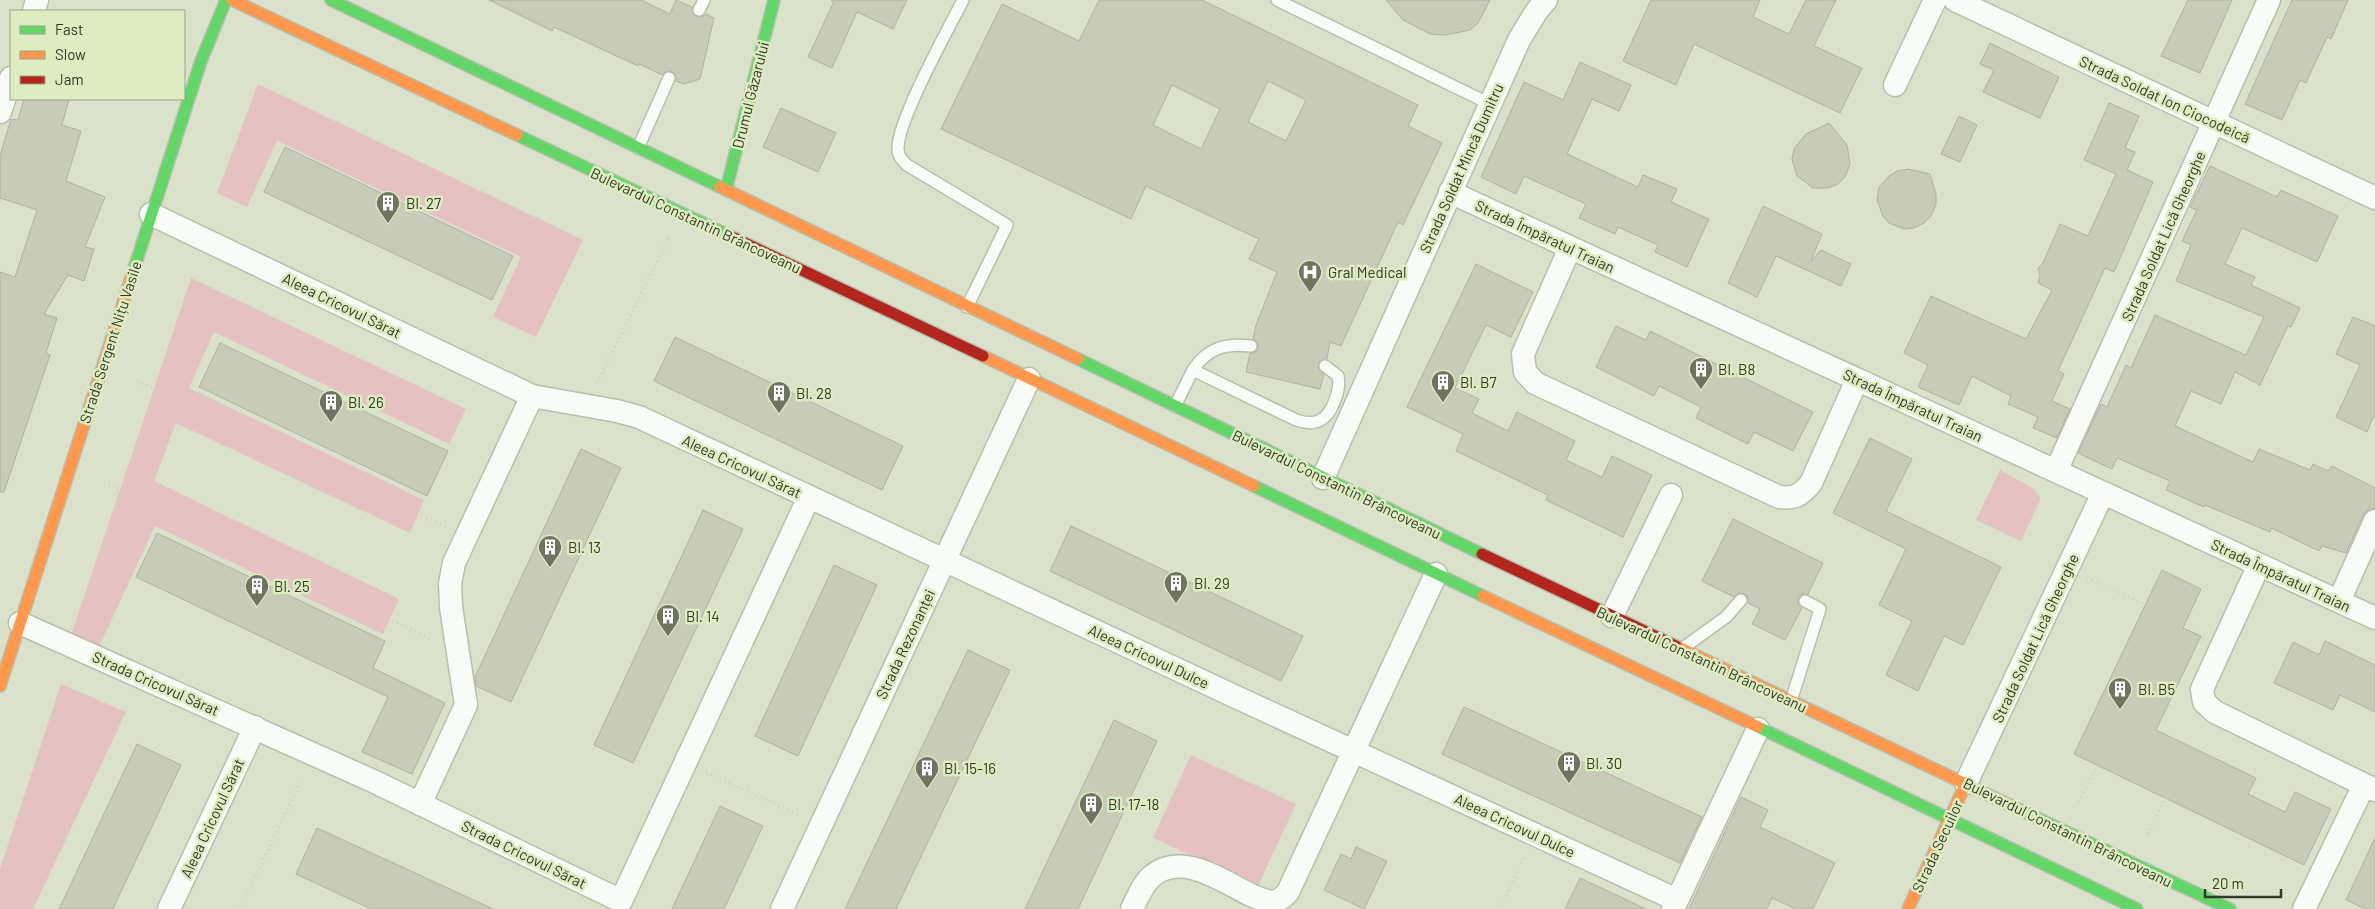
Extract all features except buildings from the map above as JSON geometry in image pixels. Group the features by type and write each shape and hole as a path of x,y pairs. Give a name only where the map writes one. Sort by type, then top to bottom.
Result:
{"main road":[{"name":"Strada Sergent Nițu Vasile","path":"0,686 201,61 226,0"},
{"name":"Bulevardul Constantin Brâncoveanu","path":"232,0 1029,379 1161,437 1436,574 2137,909"},
{"name":"Bulevardul Constantin Brâncoveanu","path":"331,0 967,307 1173,411 1323,478 2230,909"},
{"name":"Drumul Găzarului","path":"726,190 773,0"},
{"name":"Strada Secuilor","path":"1908,909 1966,783"}],"street":[{"name":"Strada Soldat Mincă Dumitru","path":"1323,478 1519,40 1536,12 1546,0"},
{"path":"1895,85 1935,0"},
{"name":"Strada Soldat Ion Ciocodeică","path":"1955,0 2375,198"},
{"name":"Strada Soldat Lică Gheorghe","path":"2056,471 2269,0"},
{"path":"0,112 10,81"},
{"name":"Strada Împăratul Traian","path":"1450,192 2375,618"},
{"name":"Aleea Cricovul Sărat","path":"151,214 532,396 639,417 945,560"},
{"path":"1570,248 1523,354 1525,372 1536,383 1761,489 1779,497 1793,498 1803,493 1811,483 1857,380"},
{"name":"Strada Rezonanței","path":"782,909 1029,379"},
{"path":"420,804 466,704 450,584 454,563 532,396"},
{"name":"Strada Soldat Lică Gheorghe","path":"1966,783 2103,493"},
{"path":"1612,616 1671,495"},
{"name":"Strada Cricovul Sărat","path":"20,623 255,727 621,901 809,497"},
{"path":"2339,602 2375,522"},
{"name":"Aleea Cricovul Dulce","path":"945,560 1535,834 1675,904"},
{"path":"2259,565 2202,689 2204,702 2214,712 2369,787 2304,909"},
{"path":"1132,909 1151,877 1165,868 1176,866 1187,866 1201,870 1260,899 1277,905 1288,892 1436,574"},
{"name":"Aleea Cricovul Sărat","path":"169,909 255,727"},
{"path":"1675,904 1758,728"}],"lane":[{"path":"963,0 911,106 900,135 898,151 900,158 907,164 1007,226 967,307"},
{"path":"1277,0 1490,104"},
{"path":"638,148 669,78"},
{"path":"1173,411 1192,370 1201,358 1216,348 1234,345 1252,346"},
{"path":"1192,370 1296,420 1311,423 1324,419 1329,414 1338,393 1338,376 1325,366"},
{"path":"1682,650 1726,617 1742,600"},
{"path":"1791,701 1820,609 1805,601"}],"path":[{"path":"586,406 681,213"},
{"path":"137,381 466,536"},
{"path":"104,482 458,652"},
{"path":"2067,569 2146,605"},
{"path":"240,909 313,754"},
{"path":"686,762 821,825"},
{"path":"2079,802 2096,767"},
{"path":"2148,834 2164,800"},
{"path":"1500,909 1535,834"}],"shaded area":[{"path":"258,84 583,240 536,337 493,317 521,257 277,141 247,207 217,193"},
{"path":"191,278 466,409 449,444 214,332 189,388 424,500 410,533 176,423 154,481 399,599 383,634 155,526 98,649 71,636"},
{"path":"2000,470 2031,487 2039,495 2040,500 2021,541 1976,520"},
{"path":"61,684 126,712 33,909 0,909 0,869"},
{"path":"1191,755 1296,804 1258,886 1153,838"}],"traffic: fast":[{"path":"133,272 201,61 226,0"},
{"path":"331,0 720,187"},
{"path":"726,190 774,0"},
{"path":"517,135 728,235"},
{"path":"1078,359 1482,554"},
{"path":"1254,486 1483,596"},
{"path":"1758,727 2137,909"},
{"path":"2020,810 2230,909"}],"traffic: slow":[{"path":"232,0 517,135"},
{"path":"720,187 1078,359"},
{"path":"0,686 133,272"},
{"path":"983,356 1254,486"},
{"path":"1483,596 1758,727"},
{"path":"1676,646 2020,810"},
{"path":"1908,909 1966,783"}],"traffic: jam":[{"path":"728,235 983,356"},
{"path":"1482,554 1676,646"}],"place":[{"name":"Bl. 27","path":"388,224"},
{"name":"Gral Medical","path":"1310,293"},
{"name":"Bl. B8","path":"1701,390"},
{"name":"Bl. B7","path":"1443,403"},
{"name":"Bl. 28","path":"779,414"},
{"name":"Bl. 26","path":"331,423"},
{"name":"Bl. 13","path":"550,568"},
{"name":"Bl. 29","path":"1176,604"},
{"name":"Bl. 25","path":"257,607"},
{"name":"Bl. 14","path":"668,637"},
{"name":"Bl. B5","path":"2120,710"},
{"name":"Bl. 30","path":"1569,784"},
{"name":"Bl. 15-16","path":"927,789"},
{"name":"Bl. 17-18","path":"1091,825"}]}
